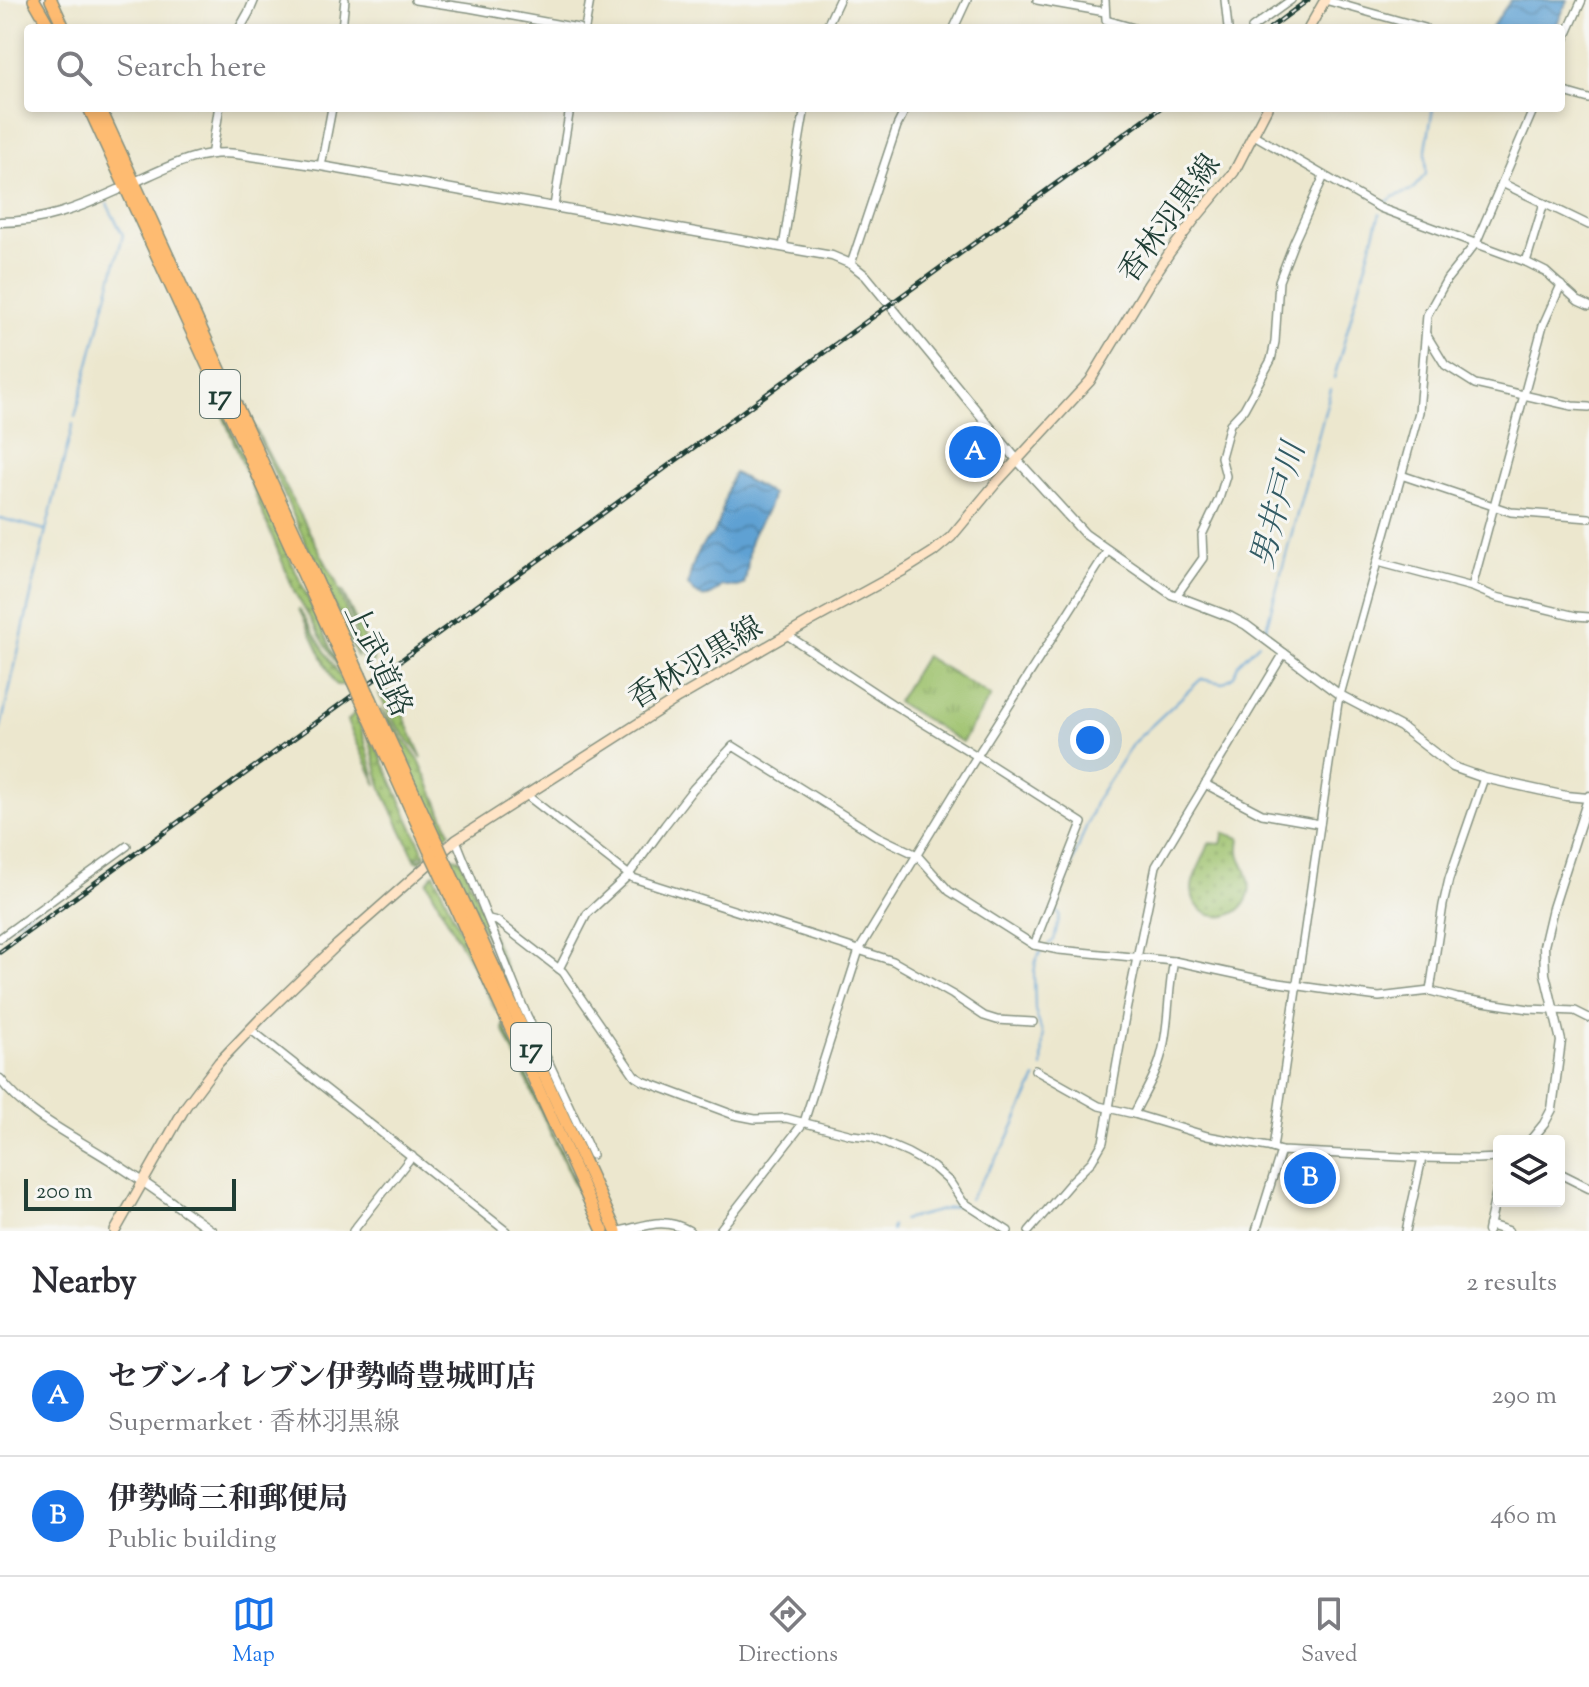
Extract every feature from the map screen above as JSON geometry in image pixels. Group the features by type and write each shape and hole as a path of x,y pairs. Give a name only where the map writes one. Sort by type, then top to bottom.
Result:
{"highway":[{"path":"34,0 49,24"},
{"path":"40,0 49,24"},
{"path":"52,0 62,24"},
{"name":"上武道路","path":"91,112 356,677"},
{"name":"上武道路","path":"102,112 603,1231"},
{"name":"上武道路","path":"442,866 539,1054 616,1231"}],"main road":[{"path":"1311,24 1325,0"},
{"name":"香林羽黒線","path":"115,1231 186,1106 202,1084 250,1029 337,945 456,840 678,698 933,552 951,537 1090,381 1148,285 1194,220 1230,178 1265,112"}],"street":[{"path":"242,24 254,0"},
{"path":"342,24 345,0"},
{"path":"415,0 556,24"},
{"path":"586,24 590,0"},
{"path":"828,24 839,0"},
{"path":"1037,0 1065,2 1105,12"},
{"path":"1105,0 1106,20 1120,24"},
{"path":"1225,0 1228,24"},
{"path":"1258,24 1291,0"},
{"path":"1325,0 1411,24"},
{"path":"1565,38 1582,0"},
{"path":"956,24 965,1"},
{"path":"1565,92 1589,99"},
{"path":"212,153 218,112"},
{"path":"321,166 331,112"},
{"path":"554,206 569,112"},
{"path":"783,247 804,112"},
{"path":"851,264 904,112"},
{"path":"1256,1231 1277,1150 1296,986 1340,695 1419,412 1427,315 1447,279 1476,243 1532,112"},
{"path":"1254,135 1380,208 1546,272 1578,301 1589,306"},
{"path":"139,180 188,159 212,153 237,154 832,256 859,269 1018,461 1079,527 1108,550 1167,592 1239,620 1340,695 1401,727 1453,767 1484,778 1566,796 1589,797 1544,946 1545,974 1561,1041 1554,1098 1548,1117 1534,1135"},
{"path":"1176,596 1203,558 1202,535 1226,476 1221,457 1230,424 1244,409 1271,360 1279,281 1324,176"},
{"path":"1502,183 1589,225"},
{"path":"0,222 29,221 57,215 118,190"},
{"path":"1526,262 1544,203"},
{"path":"1472,587 1543,325 1561,285"},
{"path":"1425,332 1445,365 1475,384 1589,407"},
{"path":"1401,475 1511,512 1589,518"},
{"path":"719,1231 804,1122 859,950 1108,550"},
{"path":"1378,562 1472,587 1496,597 1589,617"},
{"path":"787,635 1082,823 1034,945"},
{"path":"1029,1231 1095,1157 1103,1142 1156,866 1284,653"},
{"path":"559,969 587,914 628,876 693,789 733,746 877,836 917,855 949,891 1034,945 1174,961 1296,986 1379,997 1430,991 1529,1009 1575,1011 1589,1018"},
{"path":"1430,991 1449,879 1484,778"},
{"path":"1205,784 1262,814 1320,824"},
{"path":"525,794 628,876 893,961 984,1016 1033,1022"},
{"path":"456,840 522,1003 539,1054"},
{"path":"0,938 127,846"},
{"path":"489,919 497,921 571,981 635,1076 643,1081 734,1115 804,1122 871,1137 921,1160 950,1182 963,1202 1008,1231"},
{"path":"1134,1114 1161,1058 1174,961"},
{"path":"250,1029 506,1231"},
{"path":"1035,1070 1108,1108 1207,1136 1277,1150 1422,1158 1493,1158"},
{"path":"0,1079 30,1109 143,1181 212,1231"},
{"path":"577,1136 592,1155"},
{"path":"353,1231 412,1156"},
{"path":"1406,1231 1422,1158"},
{"path":"1565,1176 1589,1188"},
{"path":"1493,1207 1488,1228 1508,1231"},
{"path":"622,1231 656,1222 689,1231"}],"green space":[{"path":"233,382 336,582 358,658"},
{"path":"210,383 341,671 295,593"},
{"path":"342,591 373,657 368,669 361,654"},
{"path":"299,609 341,678 344,685 334,682"},
{"path":"925,656 991,696 962,742 897,702"},
{"path":"384,691 394,694 422,758 393,720 379,694"},
{"path":"381,708 420,762 450,832 441,840"},
{"path":"356,710 377,785 348,724 347,720"},
{"path":"365,722 425,855 415,856 419,859 426,857 420,862 416,861 382,789"},
{"path":"1224,833 1240,838 1239,854 1250,888 1245,903 1238,911 1229,915 1210,915 1195,902 1192,886 1209,843 1221,844"},
{"path":"450,858 461,860 537,1048"},
{"path":"434,873 497,1012 427,882"},
{"path":"503,1023 593,1221 503,1029"}],"water":[{"path":"1511,0 1568,0 1557,24 1494,24"},
{"path":"734,473 772,494 771,500 751,540 744,584 738,587 722,586 709,596 700,596 688,585 690,574 701,547 717,527"}],"waterway":[{"name":"男井戸川","path":"1383,205 1393,197 1411,191 1426,174 1426,149 1432,112"},
{"path":"75,417 123,235 107,204"},
{"name":"男井戸川","path":"1334,378 1380,213"},
{"name":"男井戸川","path":"1265,632 1331,389"},
{"path":"0,731 73,424"},
{"path":"0,518 45,530"},
{"name":"男井戸川","path":"1049,944 1054,940 1060,915 1055,909 1097,798 1133,743 1201,679 1223,683 1234,676 1238,664 1259,643"},
{"path":"0,933 40,905"},
{"name":"男井戸川","path":"1041,951 1034,973 1035,1010 1043,1036 1042,1067"},
{"name":"男井戸川","path":"969,1199 1004,1147 1036,1078"},
{"name":"男井戸川","path":"903,1220 957,1206"},
{"name":"男井戸川","path":"891,1231 892,1226"}],"railway":[{"path":"1275,24 1308,0"},
{"path":"0,952 1155,112"}],"place":[{"name":"セブン-イレブン伊勢崎豊城町店","path":"975,452"},
{"name":"伊勢崎三和郵便局","path":"1310,1178"}]}
